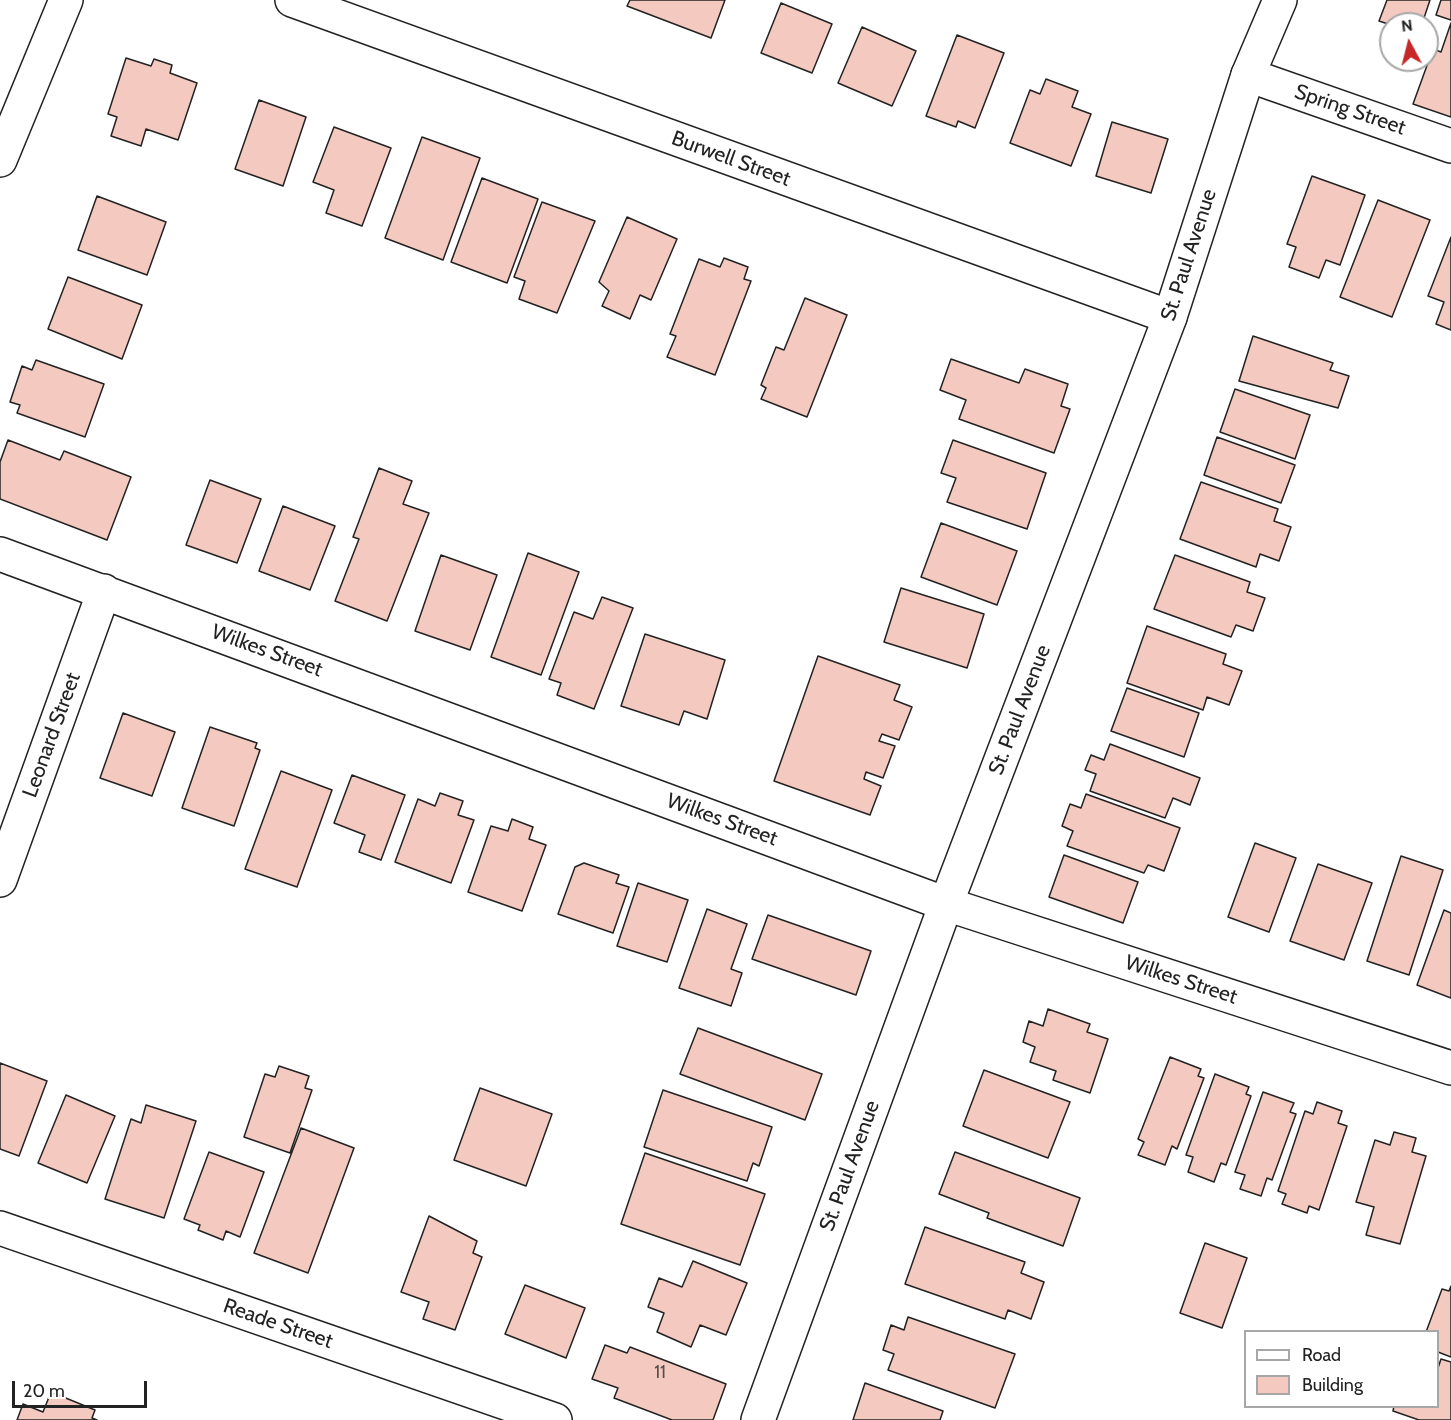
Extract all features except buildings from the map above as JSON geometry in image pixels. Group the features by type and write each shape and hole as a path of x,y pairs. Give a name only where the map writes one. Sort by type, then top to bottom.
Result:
{"street":[{"path":"0,160 66,0"},
{"name":"Burwell Street","path":"292,0 1170,317"},
{"name":"St. Paul Avenue","path":"758,1420 946,904 1170,317 1248,75 1280,0"},
{"name":"Spring Street","path":"1248,75 1451,146"},
{"name":"Wilkes Street","path":"0,554 946,904 1451,1068"},
{"name":"Leonard Street","path":"0,880 104,591"},
{"name":"Reade Street","path":"0,1228 555,1420"}]}
